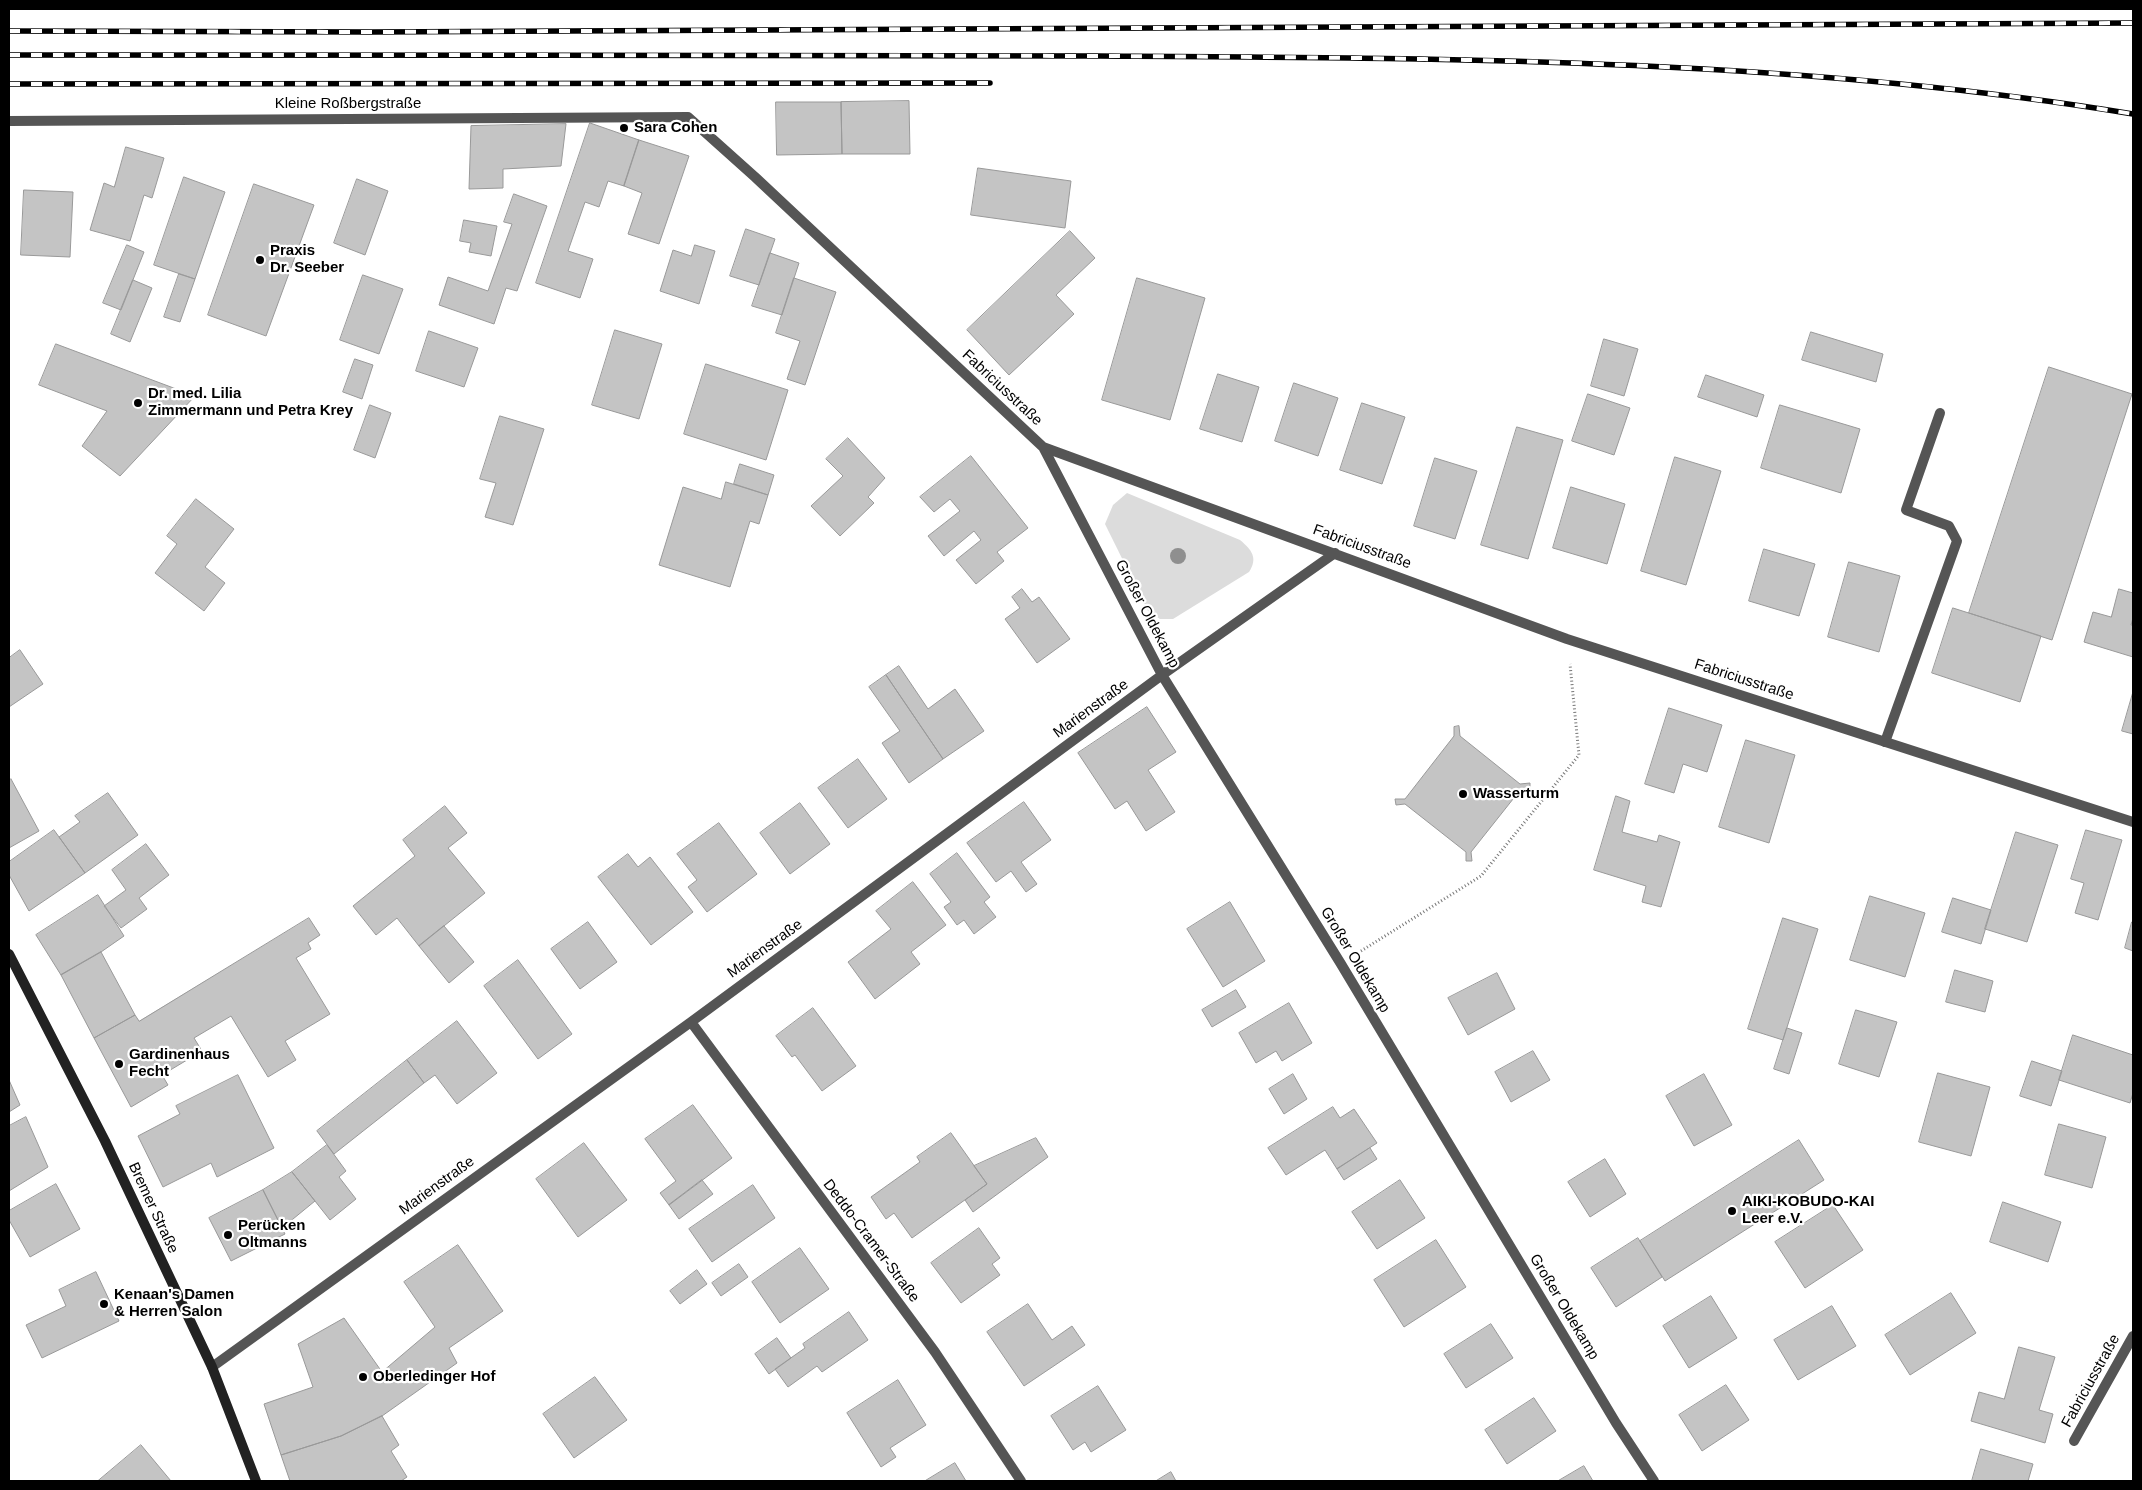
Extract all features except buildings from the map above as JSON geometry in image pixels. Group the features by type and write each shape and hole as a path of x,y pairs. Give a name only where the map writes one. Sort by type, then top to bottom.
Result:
{"main road":[{"name":"Bremer Straße","path":"9,954 105,1140 212,1367 256,1481"}],"street":[{"name":"Kleine Roßbergstraße","path":"9,121 688,117"},
{"name":"Fabriciusstraße","path":"688,117 755,177 1043,447 1567,638 2133,822"},
{"path":"1885,742 1957,541 1949,526 1906,510 1940,413"},
{"name":"Großer Oldekamp","path":"1043,447 1162,675 1341,964 1616,1423 1654,1481"},
{"name":"Marienstraße","path":"212,1367 690,1022 1162,675 1335,553"},
{"name":"Deddo-Cramer-Straße","path":"690,1022 935,1352 1021,1481"},
{"name":"Fabriciusstraße","path":"2074,1441 2133,1336"}],"path":[{"path":"1341,964 1481,876 1580,755 1567,638"}],"shaded area":[{"path":"1127,493 1240,540 1248,547 1252,554 1253,562 1249,572 1173,619 1160,619 1148,611 1105,524 1113,505"}],"railway":[{"path":"9,31 372,32 2133,23"},
{"path":"9,55 1099,56 1488,60 1747,72 1876,82 2005,96 2133,114"},
{"path":"9,84 990,83"}],"place":[{"name":"Sara Cohen","path":"624,128"},
{"name":"Praxis Dr. Seeber","path":"260,260"},
{"name":"Dr. med. Lilia Zimmermann und Petra Krey","path":"138,403"},
{"name":"Wasserturm","path":"1463,794"},
{"name":"Gardinenhaus Fecht","path":"119,1064"},
{"name":"AIKI-KOBUDO-KAI Leer e.V.","path":"1732,1211"},
{"name":"Perücken Oltmanns","path":"228,1235"},
{"name":"Kenaan's Damen & Herren Salon","path":"104,1304"},
{"name":"Oberledinger Hof","path":"363,1377"}]}
